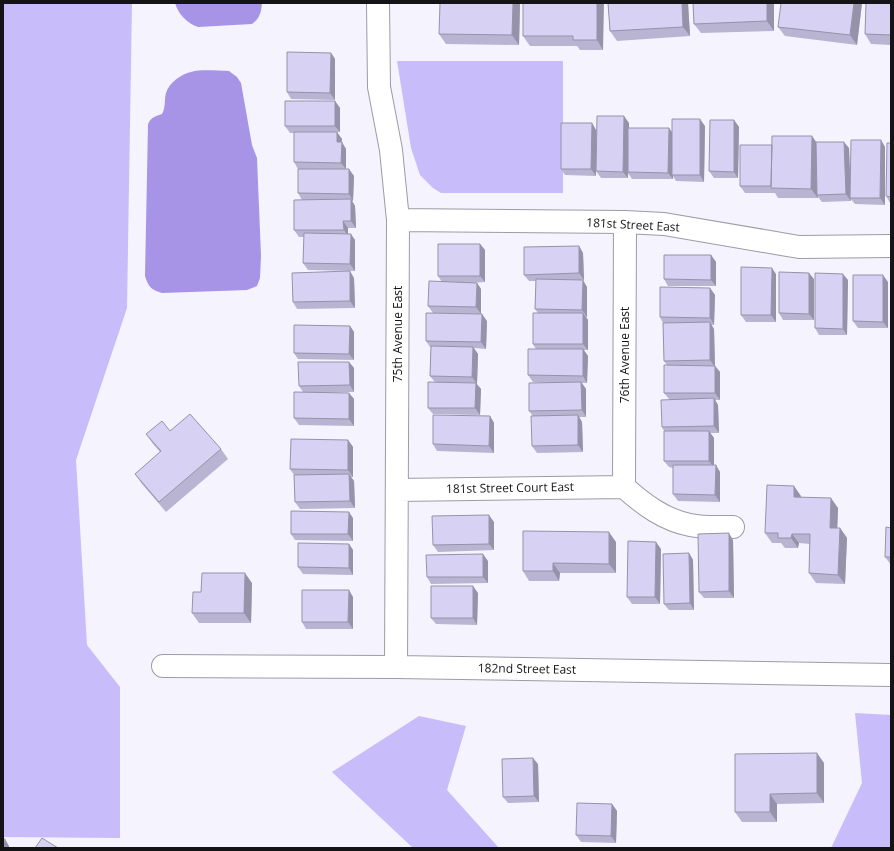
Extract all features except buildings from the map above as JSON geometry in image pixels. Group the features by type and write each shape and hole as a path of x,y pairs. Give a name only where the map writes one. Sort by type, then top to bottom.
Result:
{"street":[{"name":"75th Avenue East","path":"378,3 379,87 391,150 398,220 396,667"},
{"name":"181st Street East","path":"398,220 625,222 664,224 799,246 891,246"},
{"name":"76th Avenue East","path":"624,487 625,222"},
{"name":"181st Street Court East","path":"397,490 624,487"},
{"path":"624,487 644,504 675,520 690,525 733,527"},
{"name":"182nd Street East","path":"163,666 396,667 891,675"}],"shaded area":[{"path":"3,3 132,3 127,308 76,460 87,645 120,687 120,838 3,837"},
{"path":"175,3 262,3 260,15 252,24 198,27 191,24 184,18 178,11"},
{"path":"397,61 563,61 563,193 441,193 433,188 420,175 411,148"},
{"path":"195,71 229,71 237,77 241,83 252,145 257,158 261,256 260,278 257,286 247,290 162,293 150,287 145,276 148,124 152,118 162,114 165,96 168,89 179,77"},
{"path":"855,713 891,715 891,848 831,848 862,783"},
{"path":"419,716 466,726 447,790 499,848 413,848 332,772"}]}
